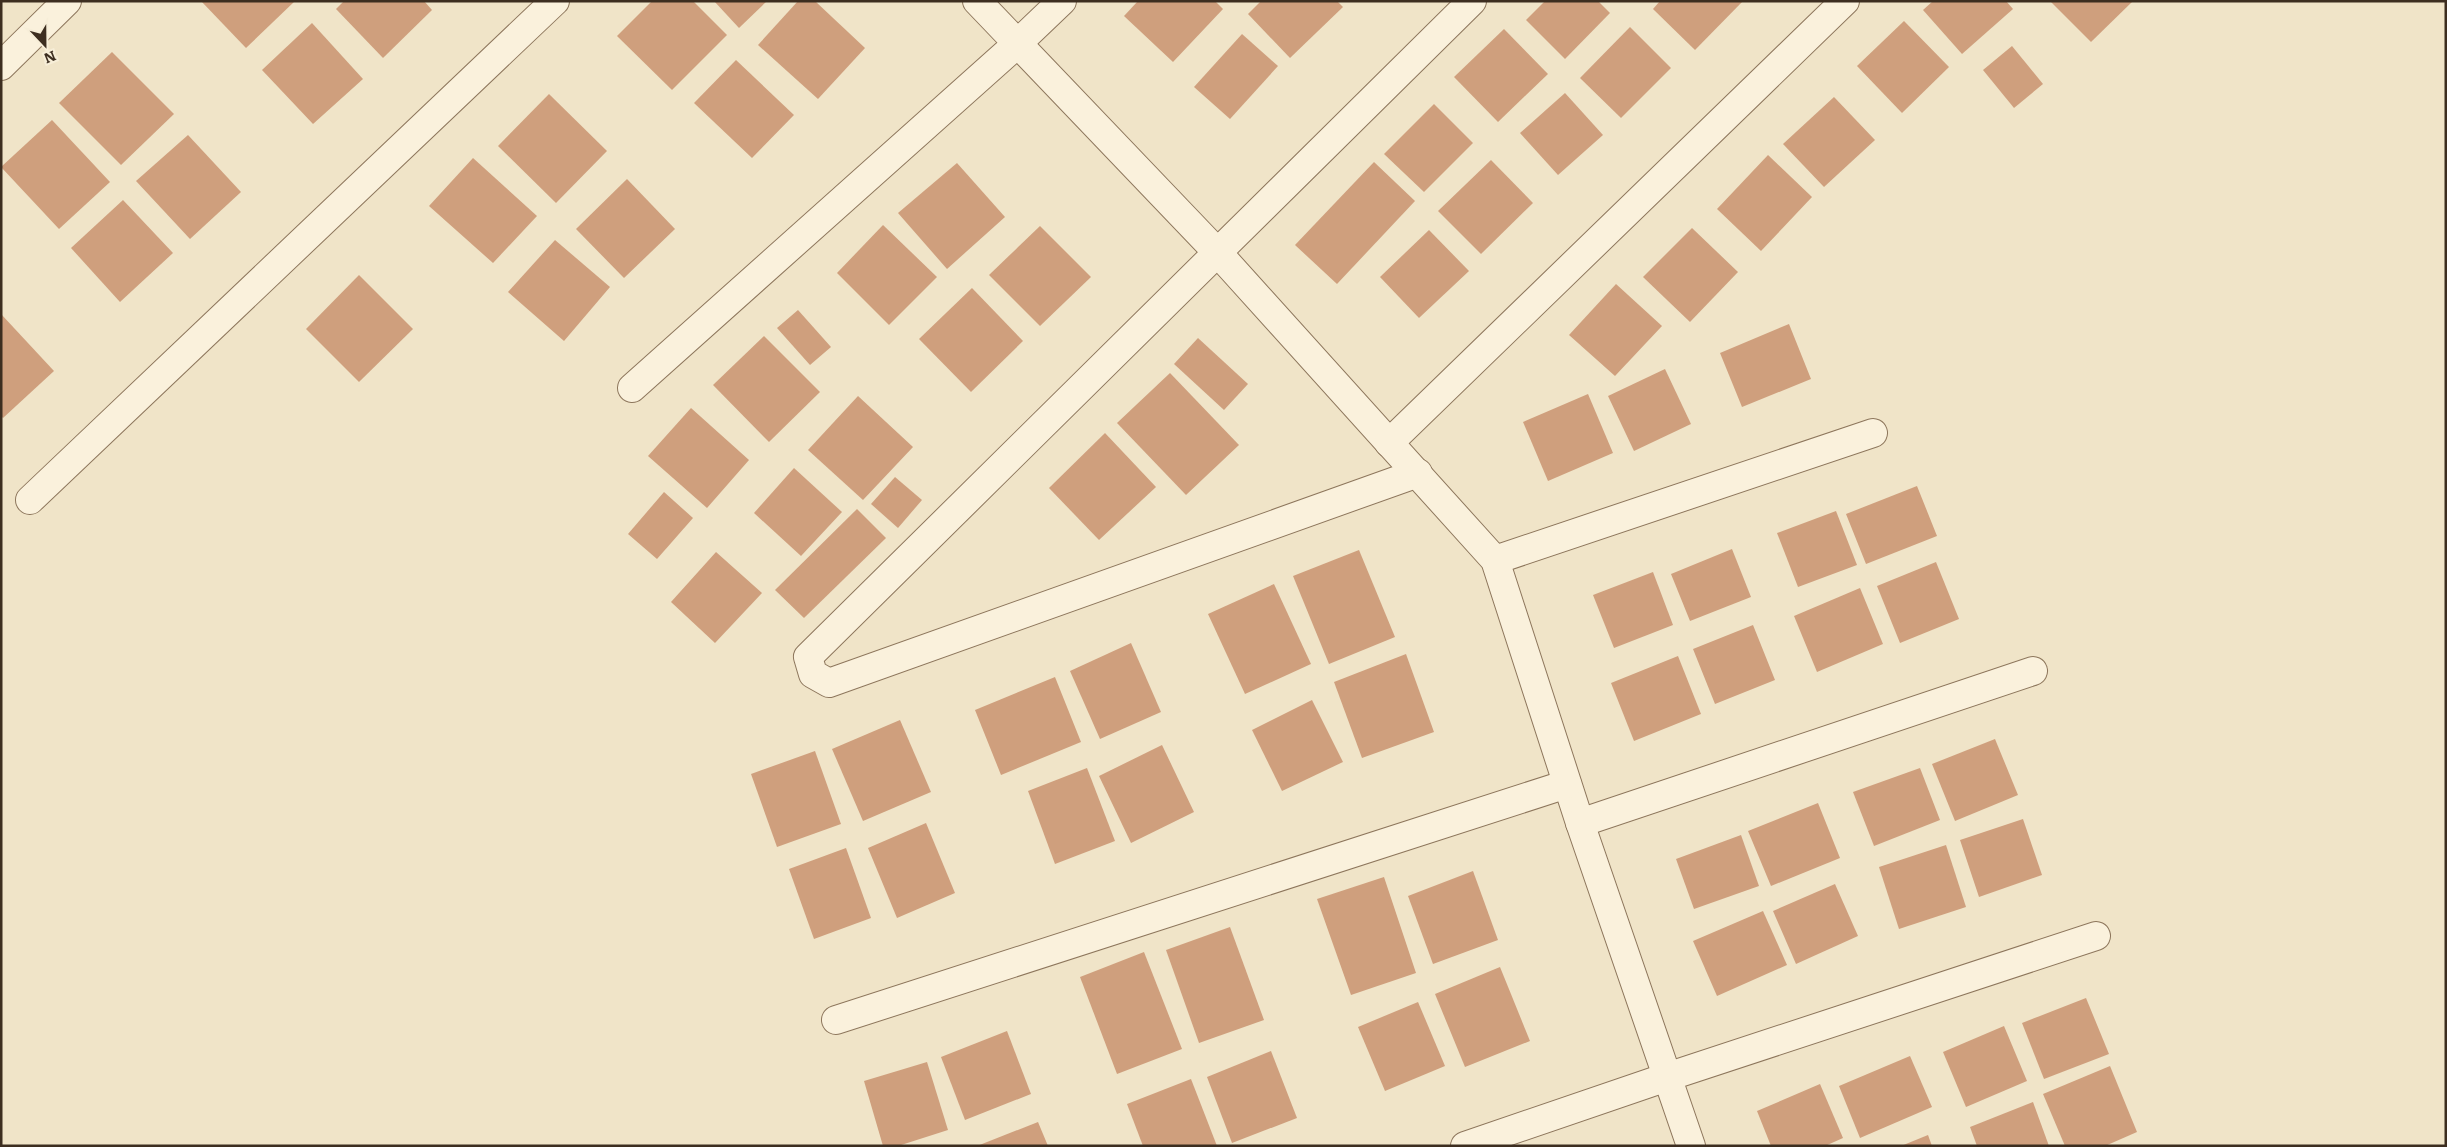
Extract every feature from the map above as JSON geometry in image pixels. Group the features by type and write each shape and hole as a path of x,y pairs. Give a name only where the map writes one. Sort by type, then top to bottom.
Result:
{"street":[{"path":"30,500 555,1"},
{"path":"977,1 1016,44 1218,253 1495,560 1580,823 1691,1146"},
{"path":"632,388 1062,1"},
{"path":"1418,473 829,683 813,674 808,657 1472,1"},
{"path":"1389,444 1845,1"},
{"path":"1,66 63,3"},
{"path":"1495,560 1873,433"},
{"path":"1580,823 2033,671"},
{"path":"836,1020 1567,784"},
{"path":"1465,1146 1667,1077 2096,936"}],"building":[{"path":"201,1 295,1 246,48"},
{"path":"344,1 424,1 432,10 383,58 336,9"},
{"path":"652,1 693,1 727,35 672,90 617,36"},
{"path":"714,1 767,1 739,28"},
{"path":"798,1 815,1 865,48 818,99 758,45"},
{"path":"1138,1 1215,1 1223,9 1173,62 1124,16"},
{"path":"1261,1 1337,1 1343,7 1290,58 1248,14"},
{"path":"1545,1 1598,1 1610,13 1565,59 1526,20"},
{"path":"1660,1 1743,1 1695,50 1653,9"},
{"path":"1933,1 2006,1 2013,9 1962,54 1923,10"},
{"path":"2050,1 2133,1 2091,42"},
{"path":"1904,21 1949,67 1902,113 1857,66"},
{"path":"312,23 363,79 313,124 262,70"},
{"path":"1630,27 1671,68 1621,118 1580,78"},
{"path":"1504,29 1548,74 1498,122 1454,77"},
{"path":"1242,34 1278,66 1230,119 1194,87"},
{"path":"2012,46 2043,84 2014,108 1983,70"},
{"path":"112,52 174,114 121,165 59,103"},
{"path":"736,60 794,115 752,158 694,103"},
{"path":"1565,93 1603,135 1558,175 1520,133"},
{"path":"549,94 607,151 556,203 498,146"},
{"path":"1834,97 1875,140 1824,187 1783,144"},
{"path":"1434,104 1473,143 1424,192 1384,154"},
{"path":"52,120 110,182 59,229 1,167"},
{"path":"188,135 241,192 190,239 136,181"},
{"path":"1768,155 1812,197 1761,251 1717,209"},
{"path":"473,158 537,216 493,263 429,206"},
{"path":"1491,160 1533,203 1481,254 1438,211"},
{"path":"1374,162 1415,201 1337,284 1295,245"},
{"path":"957,163 1005,217 947,269 898,213"},
{"path":"627,179 675,229 624,278 576,229"},
{"path":"123,200 173,253 120,302 71,248"},
{"path":"883,225 937,277 889,325 837,273"},
{"path":"1040,226 1091,277 1040,326 989,275"},
{"path":"1692,228 1738,272 1690,322 1643,277"},
{"path":"1429,230 1469,271 1419,318 1380,277"},
{"path":"555,240 610,287 564,341 508,292"},
{"path":"359,275 413,329 359,382 306,329"},
{"path":"1616,284 1662,326 1615,376 1569,335"},
{"path":"972,288 1023,341 971,392 919,339"},
{"path":"798,310 831,347 810,365 777,328"},
{"path":"1,314 54,371 3,418 1,416"},
{"path":"1789,324 1811,379 1742,407 1720,353"},
{"path":"764,336 820,392 769,442 713,385"},
{"path":"1198,338 1248,384 1224,410 1174,364"},
{"path":"1665,369 1691,424 1634,451 1608,396"},
{"path":"1170,373 1239,445 1186,495 1117,423"},
{"path":"1588,394 1613,453 1548,481 1523,422"},
{"path":"858,396 913,447 863,500 808,450"},
{"path":"691,408 749,460 707,508 648,456"},
{"path":"1105,433 1156,487 1099,540 1049,488"},
{"path":"794,468 842,512 801,556 754,513"},
{"path":"895,477 922,500 898,528 871,504"},
{"path":"1917,486 1937,536 1866,564 1846,514"},
{"path":"664,492 693,518 657,559 628,534"},
{"path":"857,509 886,538 804,618 775,590"},
{"path":"1836,511 1857,565 1798,587 1777,533"},
{"path":"1732,549 1751,597 1690,621 1671,574"},
{"path":"1359,550 1395,637 1329,664 1293,576"},
{"path":"716,552 762,593 715,643 671,602"},
{"path":"1936,562 1959,619 1900,643 1877,586"},
{"path":"1653,572 1673,625 1614,648 1593,595"},
{"path":"1274,584 1311,664 1245,694 1208,614"},
{"path":"1860,588 1883,644 1817,672 1794,616"},
{"path":"1753,625 1775,680 1715,704 1693,649"},
{"path":"1131,643 1161,712 1100,739 1070,671"},
{"path":"1406,654 1434,732 1362,758 1334,682"},
{"path":"1678,656 1701,714 1634,741 1611,683"},
{"path":"1055,677 1081,742 1001,775 975,710"},
{"path":"1312,700 1343,762 1282,791 1252,730"},
{"path":"900,720 931,792 863,821 832,749"},
{"path":"1995,739 2018,795 1955,821 1932,764"},
{"path":"1162,745 1194,812 1131,843 1099,776"},
{"path":"815,751 841,824 777,847 751,774"},
{"path":"1087,768 1115,841 1055,864 1028,791"},
{"path":"1920,768 1940,820 1874,846 1853,792"},
{"path":"1818,803 1840,858 1771,886 1748,831"},
{"path":"2023,819 2042,875 1979,897 1960,840"},
{"path":"926,823 955,893 897,918 868,848"},
{"path":"1741,835 1759,886 1694,909 1676,859"},
{"path":"1946,845 1966,907 1899,929 1879,867"},
{"path":"846,848 871,918 814,939 789,869"},
{"path":"1473,871 1498,940 1433,964 1408,896"},
{"path":"1384,877 1416,973 1351,995 1317,899"},
{"path":"1835,884 1858,936 1796,964 1773,911"},
{"path":"1763,911 1787,965 1717,996 1693,941"},
{"path":"1230,927 1264,1020 1199,1043 1166,950"},
{"path":"1144,952 1182,1049 1117,1074 1080,977"},
{"path":"1500,967 1530,1041 1465,1067 1435,994"},
{"path":"2086,998 2109,1054 2044,1079 2022,1023"},
{"path":"1418,1002 1445,1066 1385,1091 1358,1027"},
{"path":"2004,1026 2027,1081 1966,1107 1943,1052"},
{"path":"1007,1031 1031,1094 965,1120 941,1057"},
{"path":"1271,1051 1297,1118 1232,1143 1207,1077"},
{"path":"1910,1056 1932,1107 1860,1138 1839,1086"},
{"path":"927,1062 948,1130 898,1146 883,1146 864,1081"},
{"path":"2110,1066 2137,1132 2105,1146 2065,1146 2043,1094"},
{"path":"1191,1079 1217,1146 1143,1146 1127,1104"},
{"path":"1820,1084 1843,1138 1825,1146 1771,1146 1757,1111"},
{"path":"2033,1102 2049,1146 1977,1146 1970,1127"},
{"path":"1038,1122 1048,1146 977,1146"},
{"path":"1928,1135 1932,1146 1901,1146"}]}
